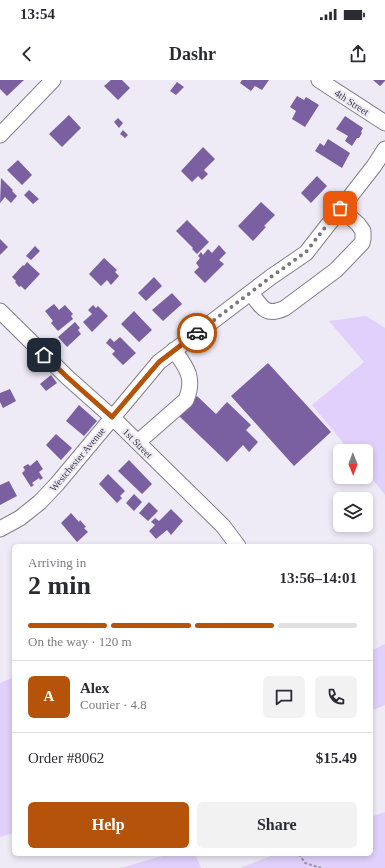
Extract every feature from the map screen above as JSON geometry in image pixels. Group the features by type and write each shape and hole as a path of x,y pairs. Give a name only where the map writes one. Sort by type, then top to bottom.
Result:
{"street":[{"path":"0,135 53,80"},
{"name":"4th Street","path":"319,80 385,124"},
{"name":"Westchester Avenue","path":"0,528 20,518 40,502 159,362 306,252 374,166 385,149"},
{"path":"251,293 266,311 277,312 285,308 336,270 362,243 364,235 358,224 340,208"},
{"name":"1st Street","path":"0,311 67,377 138,442 223,526 236,544"},
{"path":"138,442 186,400 190,390 191,381 188,370 174,350"}],"path":[{"path":"300,856 305,863 321,868"}],"shaded area":[{"path":"366,316 385,328 385,495 373,480 373,444 344,444 312,405 364,362 329,321"},
{"path":"385,644 385,705 373,710 373,650"},
{"path":"12,678 12,834 0,837 0,683"},
{"path":"385,812 385,868 240,868 271,856 373,856 373,816"},
{"path":"162,856 196,856 201,868 121,868"}],"building":[{"path":"0,80 24,80 7,96 0,89"},
{"path":"111,80 122,80 130,88 118,100 104,86"},
{"path":"242,80 269,80 262,90 255,86 251,91 240,83"},
{"path":"373,80 385,80 385,81 380,86"},
{"path":"177,82 184,87 176,95 170,91"},
{"path":"297,96 304,100 306,97 319,105 305,127 292,119 296,111 290,107"},
{"path":"69,115 81,128 62,147 49,134"},
{"path":"345,116 363,128 359,138 357,138 352,146 345,141 348,136 336,129"},
{"path":"118,118 123,123 119,128 114,122"},
{"path":"123,130 128,135 125,138 120,134"},
{"path":"328,139 350,153 342,168 315,151 320,143 324,146"},
{"path":"203,147 215,159 204,170 208,174 202,180 198,176 192,182 181,171"},
{"path":"18,160 32,175 22,185 7,170"},
{"path":"317,176 327,186 311,203 301,193"},
{"path":"1,178 17,196 11,203 5,197 0,203"},
{"path":"29,190 39,199 33,204 24,195"},
{"path":"261,202 275,215 264,226 266,227 253,241 238,226"},
{"path":"187,220 209,242 197,254 176,231"},
{"path":"0,239 8,247 0,255"},
{"path":"219,245 226,253 219,260 224,264 205,283 194,272 199,267 196,263 200,258 198,256 201,252 203,255 208,249 212,253"},
{"path":"35,246 40,251 31,260 26,256"},
{"path":"104,258 117,270 115,272 119,276 111,285 107,280 101,286 89,274"},
{"path":"27,262 40,274 25,290 21,286 19,287 12,277"},
{"path":"154,277 162,286 146,301 138,293"},
{"path":"172,293 182,304 163,321 152,310"},
{"path":"54,304 59,310 65,305 73,314 71,316 73,319 58,331 51,323 53,321 45,311"},
{"path":"93,305 96,308 98,306 108,316 92,332 83,322 92,314 88,310"},
{"path":"134,311 152,330 139,342 121,324"},
{"path":"75,322 80,328 78,330 81,334 67,347 58,337"},
{"path":"120,337 136,353 123,365 112,354 115,351 106,343 110,338 114,342"},
{"path":"268,363 331,432 294,466 231,396"},
{"path":"51,375 57,383 46,391 40,384"},
{"path":"10,389 16,401 3,408 0,402 0,393"},
{"path":"197,396 216,414 227,402 251,425 246,430 258,442 249,452 243,445 227,462 178,415"},
{"path":"79,405 97,421 84,436 66,421"},
{"path":"56,434 72,448 61,460 46,445"},
{"path":"37,460 43,469 39,472 43,478 40,480 39,478 32,483 34,485 31,487 22,473 25,470 23,467 28,464 30,466"},
{"path":"129,460 152,484 142,494 118,471"},
{"path":"108,474 125,491 120,496 122,498 117,503 99,484"},
{"path":"9,481 17,496 0,505 0,485"},
{"path":"134,494 142,502 134,511 126,503"},
{"path":"149,502 158,511 148,521 139,513"},
{"path":"171,509 183,521 171,535 167,530 156,539 149,531 155,525 151,522 155,518 159,521"},
{"path":"71,513 79,522 80,520 88,532 77,542 61,523"}],"way so far":[{"path":"197,333 306,252 340,208"}],"route":[{"path":"44,355 112,417 159,362 197,333"}]}
